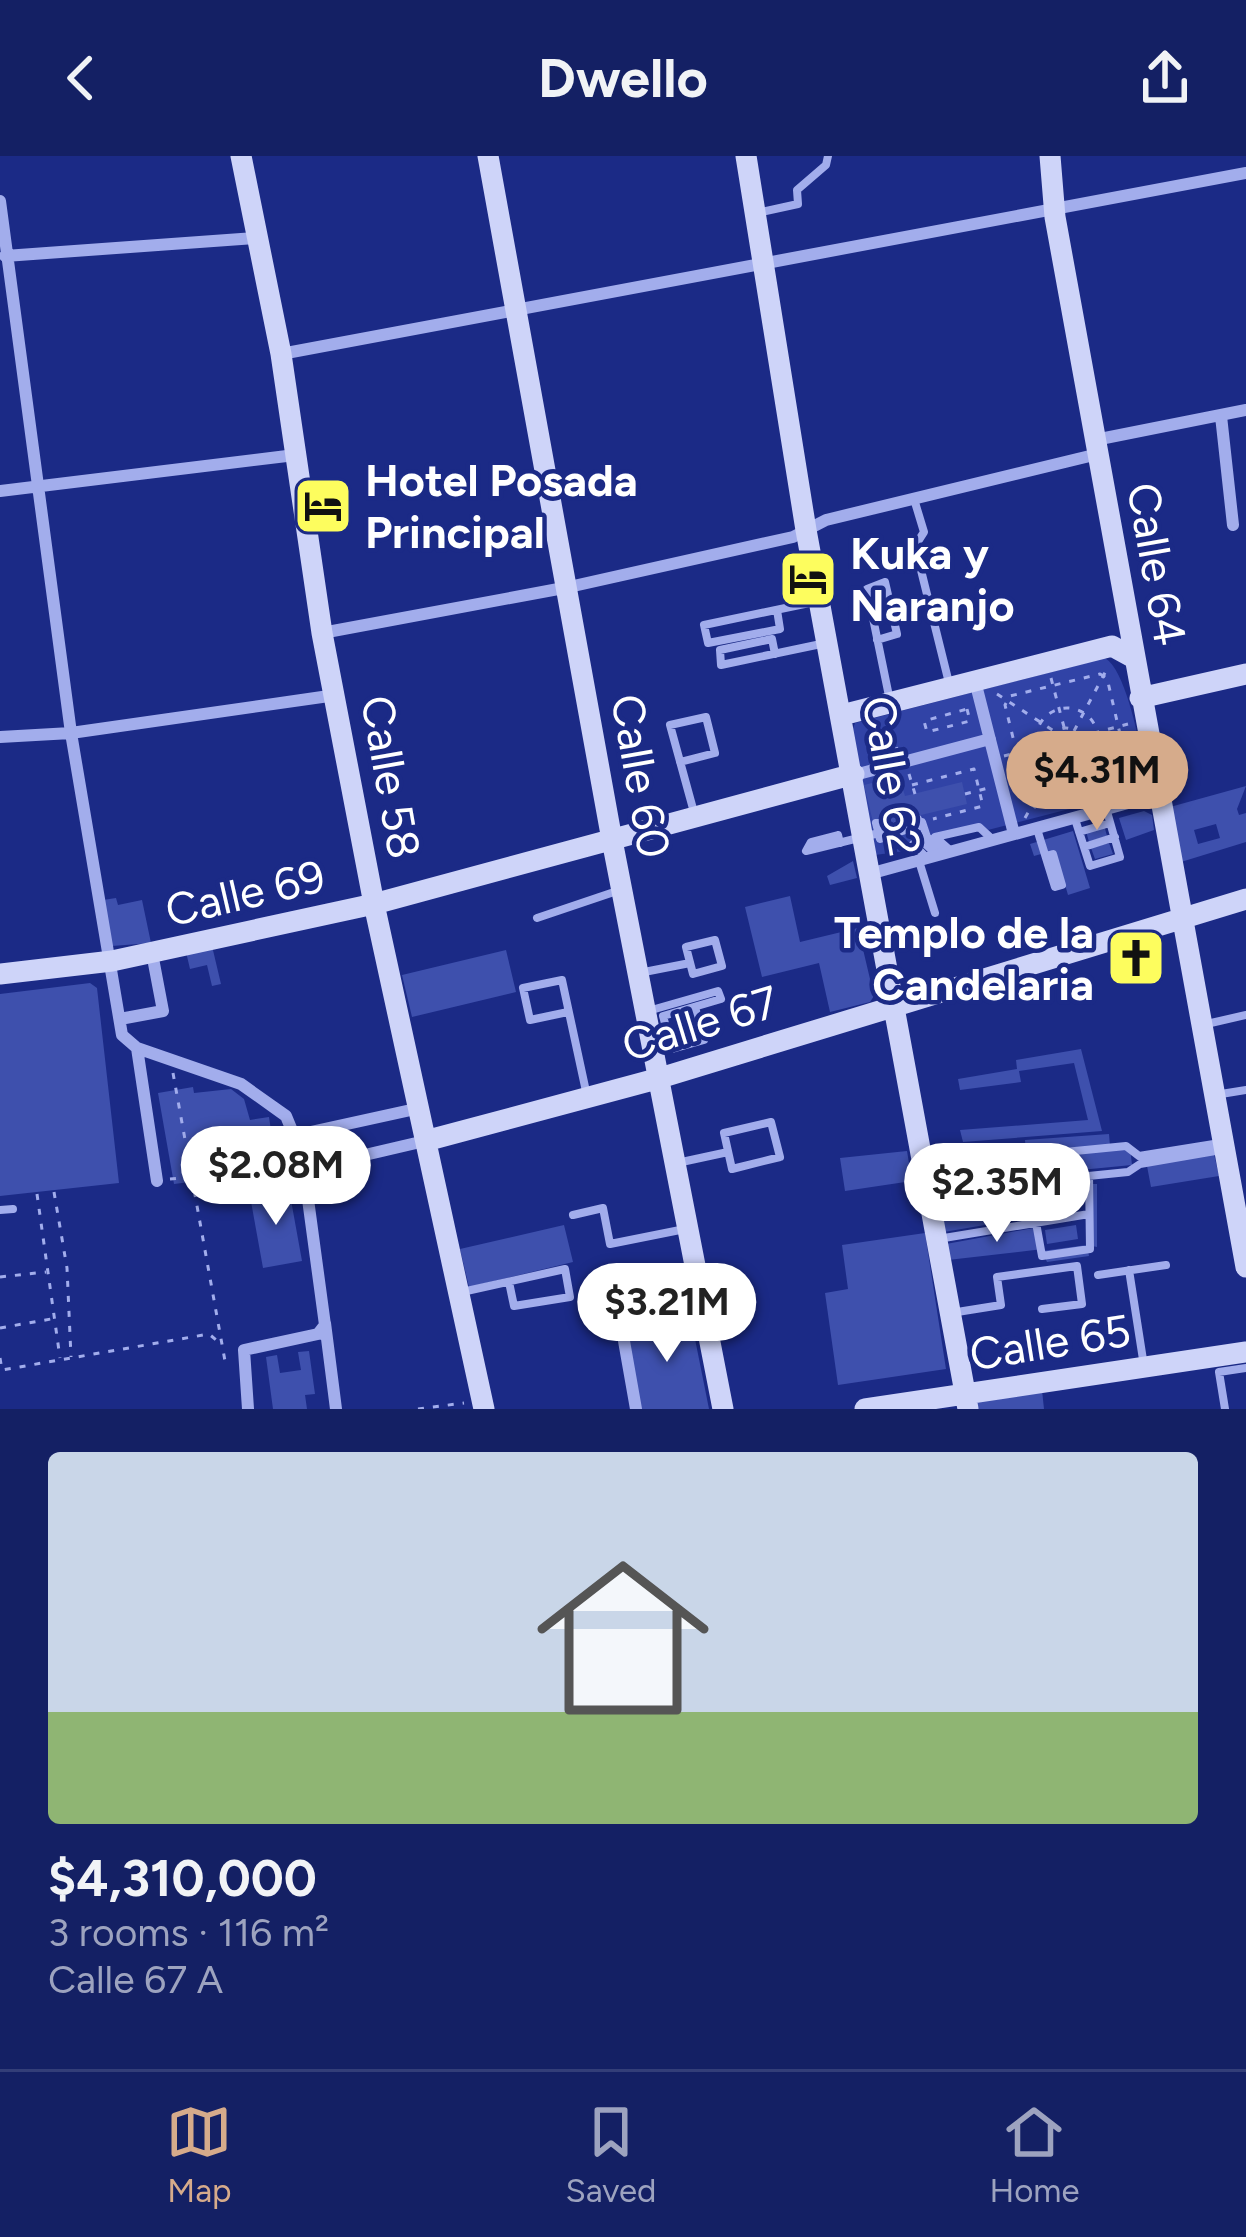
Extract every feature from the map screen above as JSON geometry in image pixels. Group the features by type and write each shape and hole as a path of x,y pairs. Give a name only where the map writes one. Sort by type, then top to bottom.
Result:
{"main road":[{"name":"Calle 58","path":"241,156 281,354 322,633 374,904 460,1292 478,1406"},
{"name":"Calle 60","path":"488,156 688,1229 695,1318 723,1409"},
{"name":"Calle 62","path":"746,156 806,530 858,773 860,838 966,1402"},
{"name":"Calle 64","path":"1049,156 1054,209 1134,658 1147,789 1182,919 1213,1096 1229,1149 1245,1260"},
{"path":"842,715 890,709 950,687 983,686 1112,646 1134,658"},
{"path":"1140,698 1246,674"},
{"name":"Calle 69","path":"0,974 112,961 374,904 858,773"},
{"name":"Calle 67","path":"429,1140 660,1078 1246,899"},
{"name":"Calle 65","path":"881,1408 966,1402 1144,1367 1231,1360"}],"street":[{"path":"281,354 764,268 1246,173"},
{"path":"0,201 71,733 124,1039 260,1094 281,1110 299,1141 309,1167 306,1191 336,1409"},
{"path":"4,256 255,238"},
{"path":"322,633 569,587 806,530 1246,410"},
{"path":"1221,416 1233,525"},
{"path":"0,491 295,455"},
{"path":"983,686 990,739 1013,834"},
{"path":"0,737 71,733 337,695"},
{"name":"Calle 69","path":"858,773 990,739"},
{"path":"869,874 1013,834 1031,823 1108,816 1147,789"},
{"path":"120,1019 163,1010 152,953"},
{"path":"137,1048 157,1180"},
{"path":"299,1141 422,1108"},
{"name":"Calle 67","path":"309,1167 429,1140"},
{"path":"636,1409 621,1324 695,1318"},
{"path":"248,1409 241,1359 247,1347 310,1336 324,1325"}],"lane":[{"path":"755,213 798,204 797,190 826,165 828,156"},
{"path":"914,499 924,532 914,546 950,687"},
{"path":"878,640 897,634 885,582 867,589 890,709"},
{"path":"777,610 780,629 708,644 704,625 821,600"},
{"path":"775,654 772,639 720,650 721,665 775,654 829,643"},
{"path":"680,762 715,753 706,717 670,725 695,818"},
{"path":"1075,817 1079,832 1090,866 1120,857 1108,816 1079,832"},
{"path":"921,822 936,855"},
{"path":"1031,823 1046,856"},
{"path":"935,913 935,837 979,827 993,840"},
{"path":"1084,847 1114,838"},
{"path":"537,918 622,890"},
{"path":"715,940 722,966 693,974 690,963 686,947 715,940"},
{"path":"639,974 690,963"},
{"path":"568,1012 530,1020 523,988 562,980 587,1097"},
{"path":"646,1012 718,991 721,1000 695,1007 662,1016 672,1049 704,1040 695,1007"},
{"path":"1201,1025 1246,1015"},
{"path":"1213,1096 1246,1090"},
{"path":"772,1122 780,1157 732,1168 728,1151 724,1133 772,1122"},
{"path":"299,1141 278,1151 280,1167 309,1167"},
{"path":"1088,1177 1090,1249 1042,1256 1024,1156 1126,1146 1140,1160"},
{"path":"1029,1182 1128,1172 1140,1160 1229,1149"},
{"path":"675,1163 728,1151"},
{"path":"573,1215 603,1208 610,1244 688,1229"},
{"path":"0,1210 13,1209"},
{"path":"937,1239 1089,1214"},
{"path":"1099,1275 1166,1265"},
{"path":"950,1313 1001,1305 997,1277 1077,1266 1082,1304 1042,1309"},
{"path":"460,1292 565,1269 570,1297 514,1306 508,1282"},
{"path":"1129,1270 1144,1367"},
{"path":"1226,1409 1219,1372 1231,1360 1246,1368"}],"path":[{"path":"1074,731 1110,664"},
{"path":"1051,674 1064,728"},
{"path":"1007,701 1053,685 1103,676"},
{"path":"1103,676 1128,779"},
{"path":"983,686 1057,734"},
{"path":"1007,701 1032,805 1031,823"},
{"path":"923,707 927,732 970,721 967,709 927,720"},
{"path":"1059,708 1084,712 1097,732 1093,757 1074,769 1054,766 1037,748 1040,723 1059,708"},
{"path":"890,709 901,762"},
{"path":"1078,737 1132,723"},
{"path":"1064,728 1078,737 1070,752"},
{"path":"1055,743 1064,728"},
{"path":"995,759 1055,743"},
{"path":"1055,743 1070,752"},
{"path":"1076,746 1147,789"},
{"path":"1032,805 1062,751"},
{"path":"1070,752 1082,803"},
{"path":"915,794 912,785 974,769 983,806 921,822"},
{"path":"1032,805 1128,779"},
{"path":"964,794 1001,784"},
{"path":"173,1073 225,1361"},
{"path":"230,1185 286,1175"},
{"path":"157,1180 192,1177"},
{"path":"54,1192 67,1268 71,1359"},
{"path":"37,1194 61,1360"},
{"path":"999,1222 1001,1234"},
{"path":"0,1277 48,1272"},
{"path":"0,1328 55,1318"},
{"path":"0,1358 2,1370 209,1334 223,1345"},
{"path":"418,1409 478,1406"}],"shaded area":[{"path":"1105,658 1126,693 1140,746 1146,774 1135,792 988,830 980,824 913,841 905,851 875,855 852,731 855,723"}],"building":[{"path":"899,776 905,796 962,782 967,804 892,822 896,837 886,840 873,822 864,785"},
{"path":"1246,786 1237,809 1239,815 1246,813 1246,842 1181,862 1170,807","holes":["1216,824 1220,838 1198,844 1194,830"]},
{"path":"1144,811 1152,815 1154,830 1126,840 1119,818"},
{"path":"1104,825 1107,836 1089,842 1086,831"},
{"path":"1073,831 1090,888 1068,895 1055,850 1034,856 1030,844"},
{"path":"1109,843 1113,854 1095,859 1091,848"},
{"path":"853,861 857,878 830,885 827,876"},
{"path":"790,896 800,942 858,928 874,996 870,1002 830,1012 819,963 762,977 745,907"},
{"path":"116,898 118,905 142,900 151,943 112,946 103,900"},
{"path":"212,946 221,984 212,986 207,965 190,969 186,952"},
{"path":"506,950 516,992 412,1017 402,975"},
{"path":"90,983 97,988 119,1183 0,1196 0,994"},
{"path":"1081,1049 1102,1131 963,1142 960,1130 1088,1120 1074,1063 1019,1071 1021,1082 960,1090 958,1079 1017,1069 1016,1060"},
{"path":"193,1087 194,1093 231,1089 244,1099 250,1120 269,1117 277,1171 174,1184 158,1093"},
{"path":"1109,1134 1110,1146 1026,1154 1025,1140"},
{"path":"1130,1147 1132,1165 1039,1174 1037,1156"},
{"path":"907,1151 912,1181 845,1191 840,1158"},
{"path":"1214,1154 1219,1176 1151,1187 1147,1166"},
{"path":"1086,1184 1097,1184 1097,1247 1087,1245"},
{"path":"289,1189 302,1261 263,1268 250,1196"},
{"path":"1076,1190 1077,1204 1047,1208 1046,1193"},
{"path":"1022,1198 1026,1218 944,1232 941,1216 991,1203 993,1215 999,1214 997,1203"},
{"path":"564,1225 573,1262 469,1287 460,1249"},
{"path":"1076,1225 1078,1239 1047,1244 1045,1230"},
{"path":"1039,1227 1043,1249 948,1260 946,1244"},
{"path":"925,1233 946,1369 838,1385 825,1293 848,1289 842,1245"},
{"path":"1087,1245 1089,1256 1047,1262 1042,1251"},
{"path":"690,1314 709,1409 640,1409 624,1327"},
{"path":"309,1351 315,1394 305,1395 307,1409 273,1409 266,1357 277,1355 280,1373 301,1370 298,1352"},
{"path":"1042,1390 1044,1409 978,1409 976,1400"}],"place":[{"name":"Hotel Posada Principal","path":"323,506"},
{"name":"Kuka y Naranjo","path":"808,579"},
{"name":"Templo de la Candelaria","path":"1136,958"}]}
